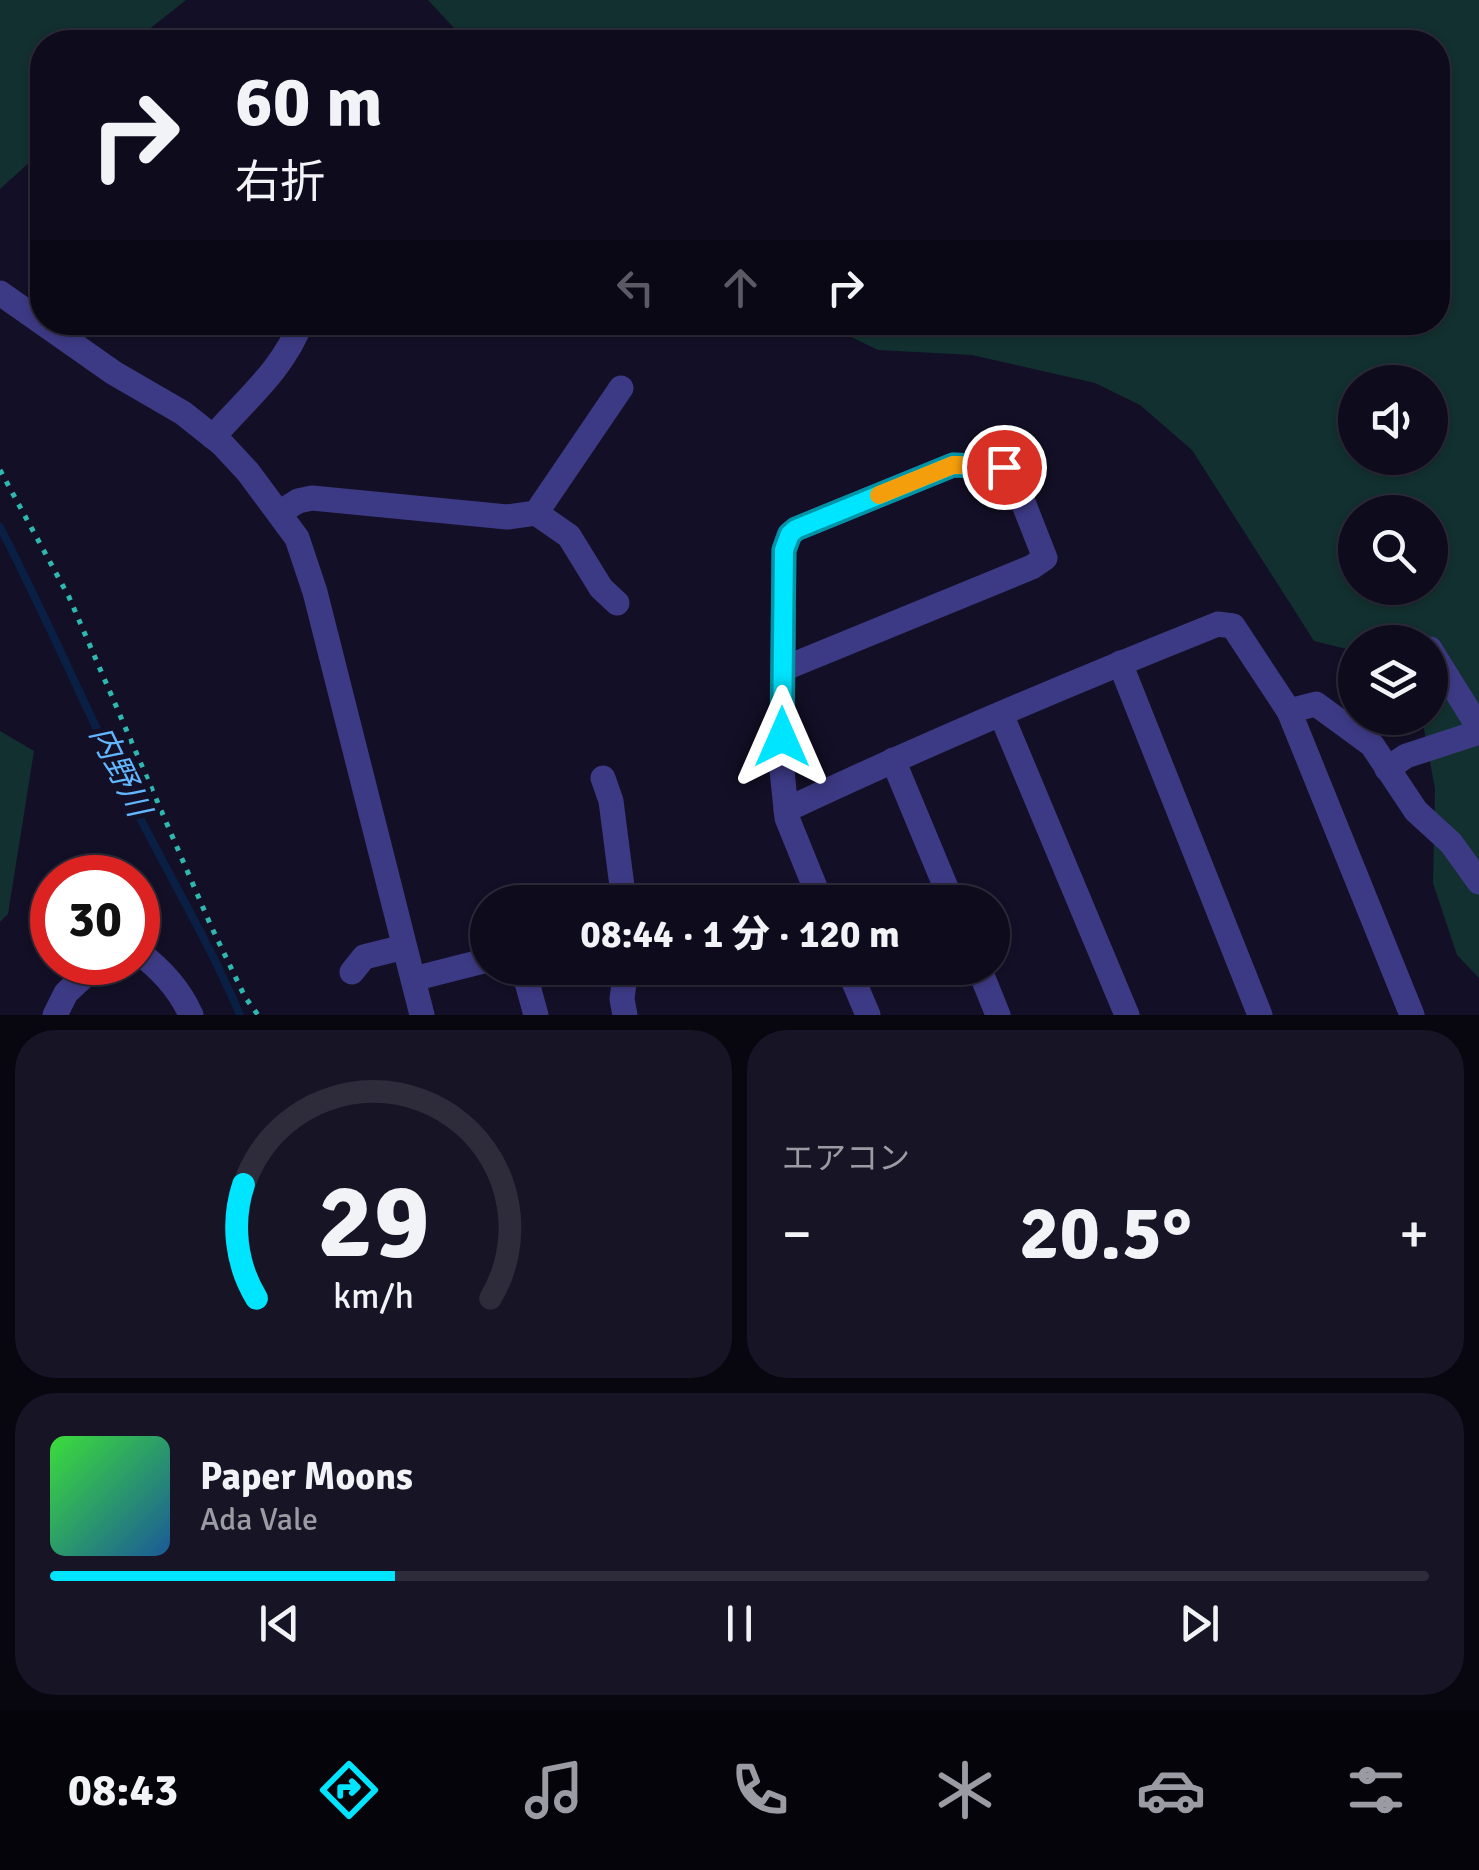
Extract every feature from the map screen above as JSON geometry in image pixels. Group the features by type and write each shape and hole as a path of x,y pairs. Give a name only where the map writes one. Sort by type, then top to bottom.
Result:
{"street":[{"path":"0,293 30,314"},
{"path":"59,335 213,437 248,472 297,538 422,1015"},
{"path":"213,437 280,365 297,335"},
{"path":"536,514 621,388"},
{"path":"783,669 1032,567 1045,558 1012,474 1004,467 953,465 790,534 784,550 782,771 786,810 815,885"},
{"path":"279,514 298,501 312,498 507,517 536,514 570,536 601,588 617,603"},
{"path":"786,810 1120,663 1218,624 1232,626 1288,711 1412,1015"},
{"path":"1120,663 1260,1015"},
{"path":"1388,768 1406,756 1479,730 1448,678"},
{"path":"1288,711 1316,704 1372,746 1416,811 1451,843 1479,882"},
{"path":"1001,714 1127,1015"},
{"path":"893,760 945,885"},
{"path":"603,778 611,800 622,885"},
{"path":"352,972 364,957 404,947"},
{"path":"413,979 470,965"},
{"path":"160,969 184,999 191,1015"},
{"path":"56,1015 66,993 75,985"},
{"path":"528,985 536,1015"},
{"path":"624,985 625,1015"},
{"path":"855,985 868,1015"},
{"path":"985,985 998,1015"}],"path":[{"path":"0,470 70,597 210,926 258,1015"}],"green space":[{"path":"0,0 186,0 148,30 30,30 30,162 0,189"},
{"path":"428,0 1479,0 1479,978 1457,955 1433,883 1435,789 1425,735 1448,735 1448,625 1338,625 1338,647 1314,641 1192,450 1140,405 1095,383 972,355 878,350 847,335 1450,335 1450,30 456,30"},
{"path":"0,731 34,751 8,914 0,922"}],"waterway":[{"name":"内野川","path":"0,527 240,1015"}],"slow traffic":[{"path":"879,495 960,465"}],"route":[{"path":"782,737 784,550 790,534 953,465 1004,467"}]}
